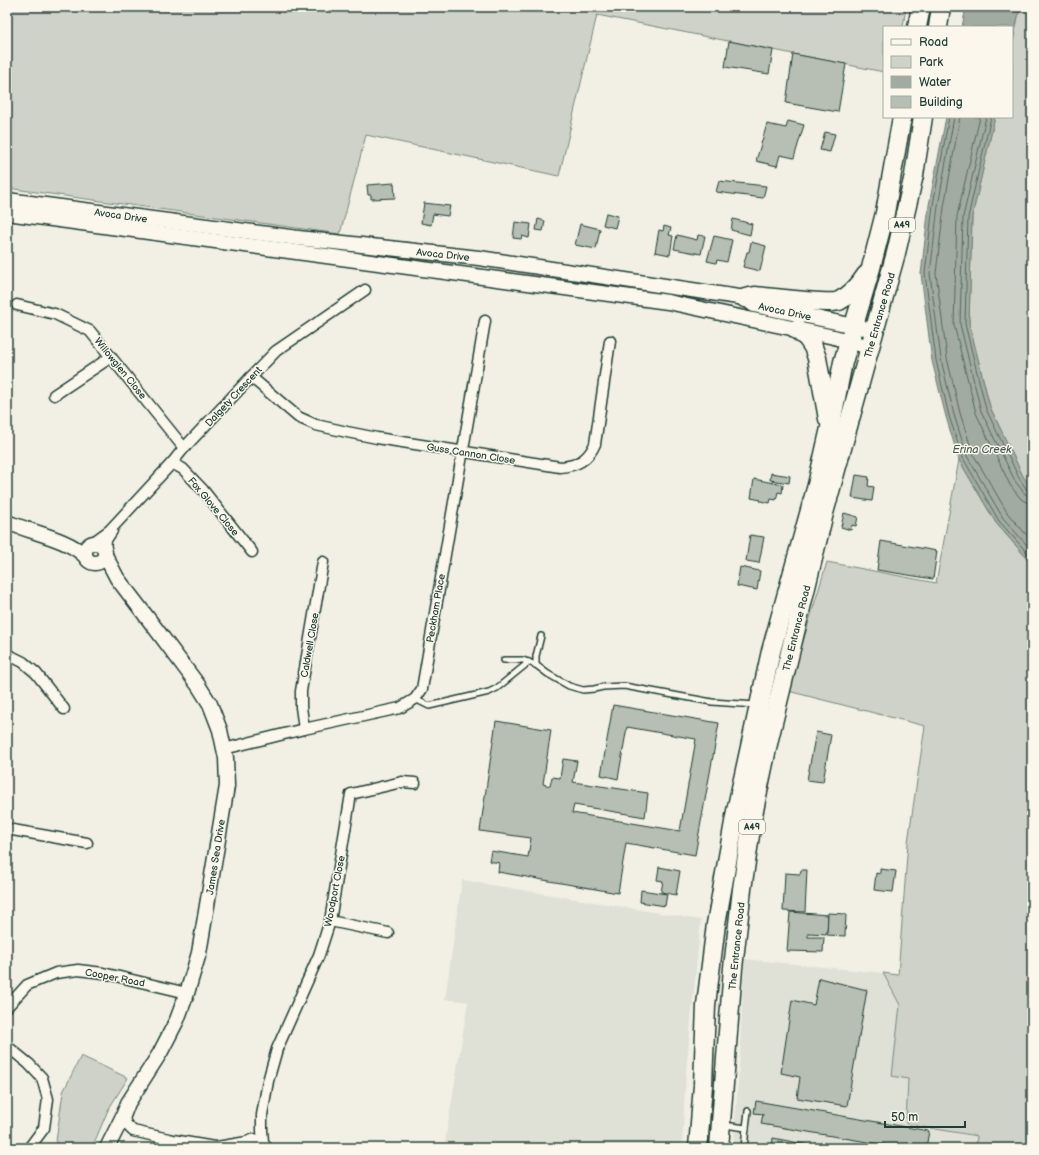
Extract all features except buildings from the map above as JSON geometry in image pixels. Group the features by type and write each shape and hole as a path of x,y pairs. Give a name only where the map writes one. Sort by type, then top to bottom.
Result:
{"highway":[{"path":"917,26 921,7"},
{"path":"938,26 941,7"},
{"name":"The Entrance Road","path":"698,1148 703,1085 706,1005 716,924 736,811 771,651 817,485 844,362 871,268 886,206 902,118"},
{"name":"The Entrance Road","path":"719,1148 733,968 742,889 753,815 792,641 824,513 896,253 914,175 923,118"},
{"path":"745,298 755,296 838,302 856,290 871,268"},
{"path":"796,329 807,338 813,346 817,358 830,428"}],"main road":[{"name":"Avoca Drive","path":"7,200 298,238 479,258 745,298 754,305 872,339"},
{"name":"Avoca Drive","path":"7,213 668,302 796,329 852,334"},
{"path":"7,522 56,540 88,549"},
{"name":"James Sea Drive","path":"88,549 89,561 95,563 103,556 117,578 166,641 210,704 220,730 226,758 227,786 199,953 187,993 177,1020 160,1053 128,1103 107,1148"}],"street":[{"name":"Dalgety Crescent","path":"88,549 110,530 184,448 276,351 365,290"},
{"name":"Willowglen Close","path":"17,305 55,314 90,331 184,448"},
{"name":"Peckham Place","path":"415,699 422,689 484,321"},
{"name":"Guss Cannon Close","path":"251,377 298,417 316,425 355,434 560,467 572,466 582,461 591,452 595,444 610,342"},
{"path":"54,395 111,357"},
{"name":"Fox Glove Close","path":"172,463 183,469 203,490 252,552"},
{"name":"Dalgety Crescent","path":"103,556 106,540 118,521"},
{"name":"Caldwell Close","path":"304,729 301,707 301,691 323,562"},
{"path":"7,654 23,662 36,672 64,709"},
{"path":"224,749 304,729 400,708 415,699"},
{"name":"Woodport Close","path":"267,1146 262,1130 262,1115 268,1081 277,1049 319,955 330,921 351,794 402,782 415,783"},
{"path":"7,829 86,843"},
{"path":"330,921 388,933"},
{"name":"Cooper Road","path":"7,1007 26,985 56,973 78,970 103,973 187,993"},
{"path":"7,1046 29,1064 42,1078 48,1099 44,1128 29,1148"},
{"name":"Woodport Close","path":"246,1144 256,1130 262,1115"},
{"path":"123,1116 126,1124 133,1131 173,1140 219,1147 246,1144 254,1139 258,1139 267,1146"}],"lane":[{"path":"536,665 536,656 541,636"},
{"path":"504,660 524,660 536,665 569,686 584,690 624,686 712,702 758,705"},
{"path":"415,699 429,706 490,692 529,662"},
{"path":"744,1148 748,1111"},
{"path":"721,1125 746,1128"}],"shaded area":[{"path":"462,880 701,920 686,1072 682,1148 444,1148 468,1002 445,999"},
{"path":"744,959 883,973 900,1005 893,1076 908,1079 906,1124 977,1137 976,1148 733,1148 740,1054"}],"green space":[{"path":"7,7 906,7 903,26 883,26 883,72 597,15 559,176 366,135 340,234 7,188"},
{"path":"1020,7 1032,7 1032,490 1023,477 990,407 969,323 972,217 995,118 1013,118 1013,41"},
{"path":"959,460 996,523 1032,564 1032,1148 976,1148 977,1136 906,1124 908,1079 892,1076 900,1005 883,973 898,975 908,842 925,726 788,691 827,562 936,583"},
{"path":"81,1056 128,1078 108,1110 92,1148 55,1148 63,1092"}],"water":[{"path":"966,7 1020,7 1013,41 1013,26 962,26"},
{"name":"Erina Creek","path":"946,118 995,118 972,217 969,323 990,407 1023,476 1032,490 1032,564 996,523 959,460 946,417 932,361 921,274 929,205"}]}
